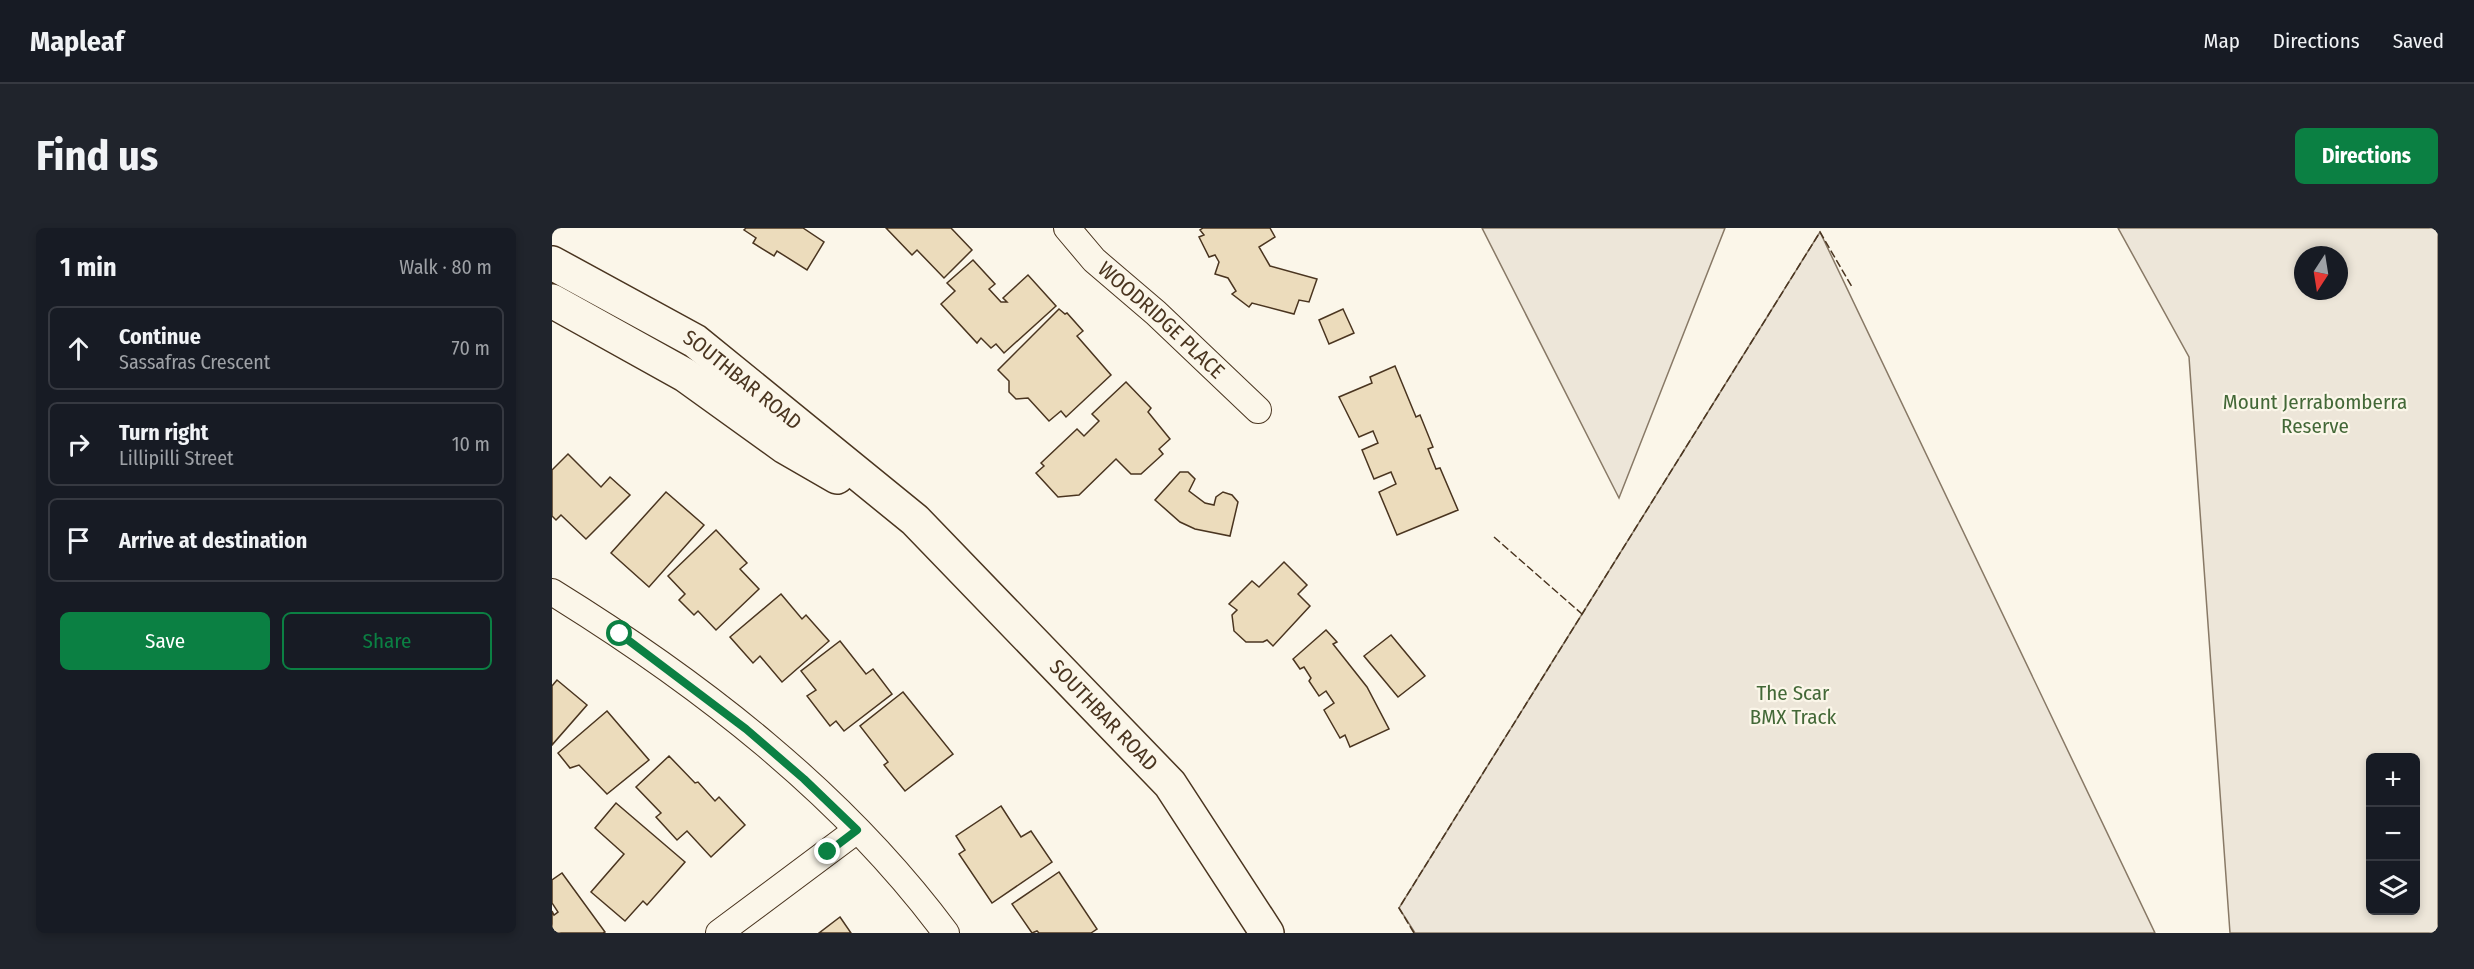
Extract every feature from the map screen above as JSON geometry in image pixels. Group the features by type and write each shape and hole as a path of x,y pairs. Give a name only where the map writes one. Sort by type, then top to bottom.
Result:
{"main road":[{"name":"SOUTHBAR ROAD","path":"552,263 695,341 915,520 1170,784 1267,933"},
{"name":"SOUTHBAR ROAD","path":"552,301 685,375 785,447 915,520"}],"street":[{"name":"WOODRIDGE PLACE","path":"1067,228 1094,260 1156,313 1258,410"},
{"path":"552,592 620,634 728,714 804,779 857,830 929,910 946,933"},
{"path":"719,933 857,830"}],"green space":[{"path":"1482,228 1725,228 1619,498"},
{"name":"Mount Jerrabomberra Reserve","path":"2118,228 2438,228 2438,933 2230,933 2189,357"},
{"name":"The Scar BMX Track","path":"1820,232 2155,933 1415,933 1399,908"}],"building":[{"path":"746,228 803,228 824,242 807,270 777,251 774,256 753,243 756,238 744,230"},
{"path":"886,228 951,228 972,250 944,278 917,250 912,255"},
{"path":"1203,228 1270,228 1275,237 1259,247 1270,266 1317,279 1309,302 1299,300 1294,314 1252,303 1249,307 1232,294 1236,291 1228,278 1215,274 1219,262 1215,255 1209,257 1199,237 1204,235 1200,230"},
{"path":"973,260 995,284 989,289 1001,302 1007,302 1003,298 1028,275 1056,306 1004,353 996,344 991,348 981,338 977,343 941,304 955,291 947,283"},
{"path":"1059,309 1067,313 1083,331 1077,336 1111,375 1066,417 1061,411 1049,421 1028,398 1016,399 1009,392 1009,381 998,370"},
{"path":"1343,309 1354,333 1329,344 1319,320"},
{"path":"1395,366 1416,417 1420,415 1433,447 1428,449 1436,469 1440,468 1458,510 1397,535 1379,492 1396,484 1391,472 1374,479 1362,450 1378,443 1373,431 1359,437 1339,397 1372,383 1370,377"},
{"path":"1126,382 1151,408 1148,412 1170,439 1159,449 1163,454 1141,474 1131,474 1116,459 1079,495 1058,497 1036,473 1044,466 1041,463 1077,429 1084,436 1099,421 1092,414"},
{"path":"568,454 601,487 610,477 630,495 586,539 561,515 556,520 552,516 552,470"},
{"path":"1180,472 1188,472 1195,479 1189,491 1205,503 1214,505 1216,497 1223,492 1232,495 1238,502 1230,536 1195,529 1180,522 1155,500"},
{"path":"666,492 704,525 649,587 611,553"},
{"path":"716,530 747,563 740,569 759,589 716,630 698,611 694,615 679,600 685,594 668,576"},
{"path":"1284,562 1307,585 1298,594 1310,606 1273,646 1267,640 1246,642 1234,631 1232,615 1237,610 1229,604 1252,581 1259,587"},
{"path":"781,594 802,619 806,615 829,641 782,682 760,656 753,663 730,637"},
{"path":"1326,630 1337,642 1333,644 1367,687 1389,729 1350,747 1345,735 1340,738 1324,710 1334,703 1326,691 1319,696 1309,681 1311,678 1304,667 1300,669 1293,659"},
{"path":"1391,635 1425,676 1398,697 1364,656"},
{"path":"840,641 866,674 873,669 892,694 844,731 836,721 830,726 807,696 816,690 801,671"},
{"path":"557,680 587,705 552,745 552,686"},
{"path":"903,692 953,754 905,791 884,765 888,762 860,726"},
{"path":"607,711 649,760 607,794 579,765 570,768 558,753"},
{"path":"669,756 715,801 719,797 745,825 711,857 687,831 677,840 656,817 661,813 636,787"},
{"path":"616,803 685,862 647,905 643,901 625,921 591,892 624,854 595,828"},
{"path":"1001,806 1021,837 1031,831 1052,862 992,903 959,854 965,850 956,836"},
{"path":"1059,872 1097,929 1091,933 1039,933 1037,931 1032,933 1012,904"},
{"path":"562,873 605,932 552,933 552,911 554,915 558,912 552,903 552,880"},
{"path":"840,917 851,933 819,933"}],"fence":[{"path":"1414,933 1399,908 1820,232 1852,287"},
{"path":"1494,537 1582,614"}],"route":[{"path":"620,634 746,729 804,779 857,830 828,852"}]}
